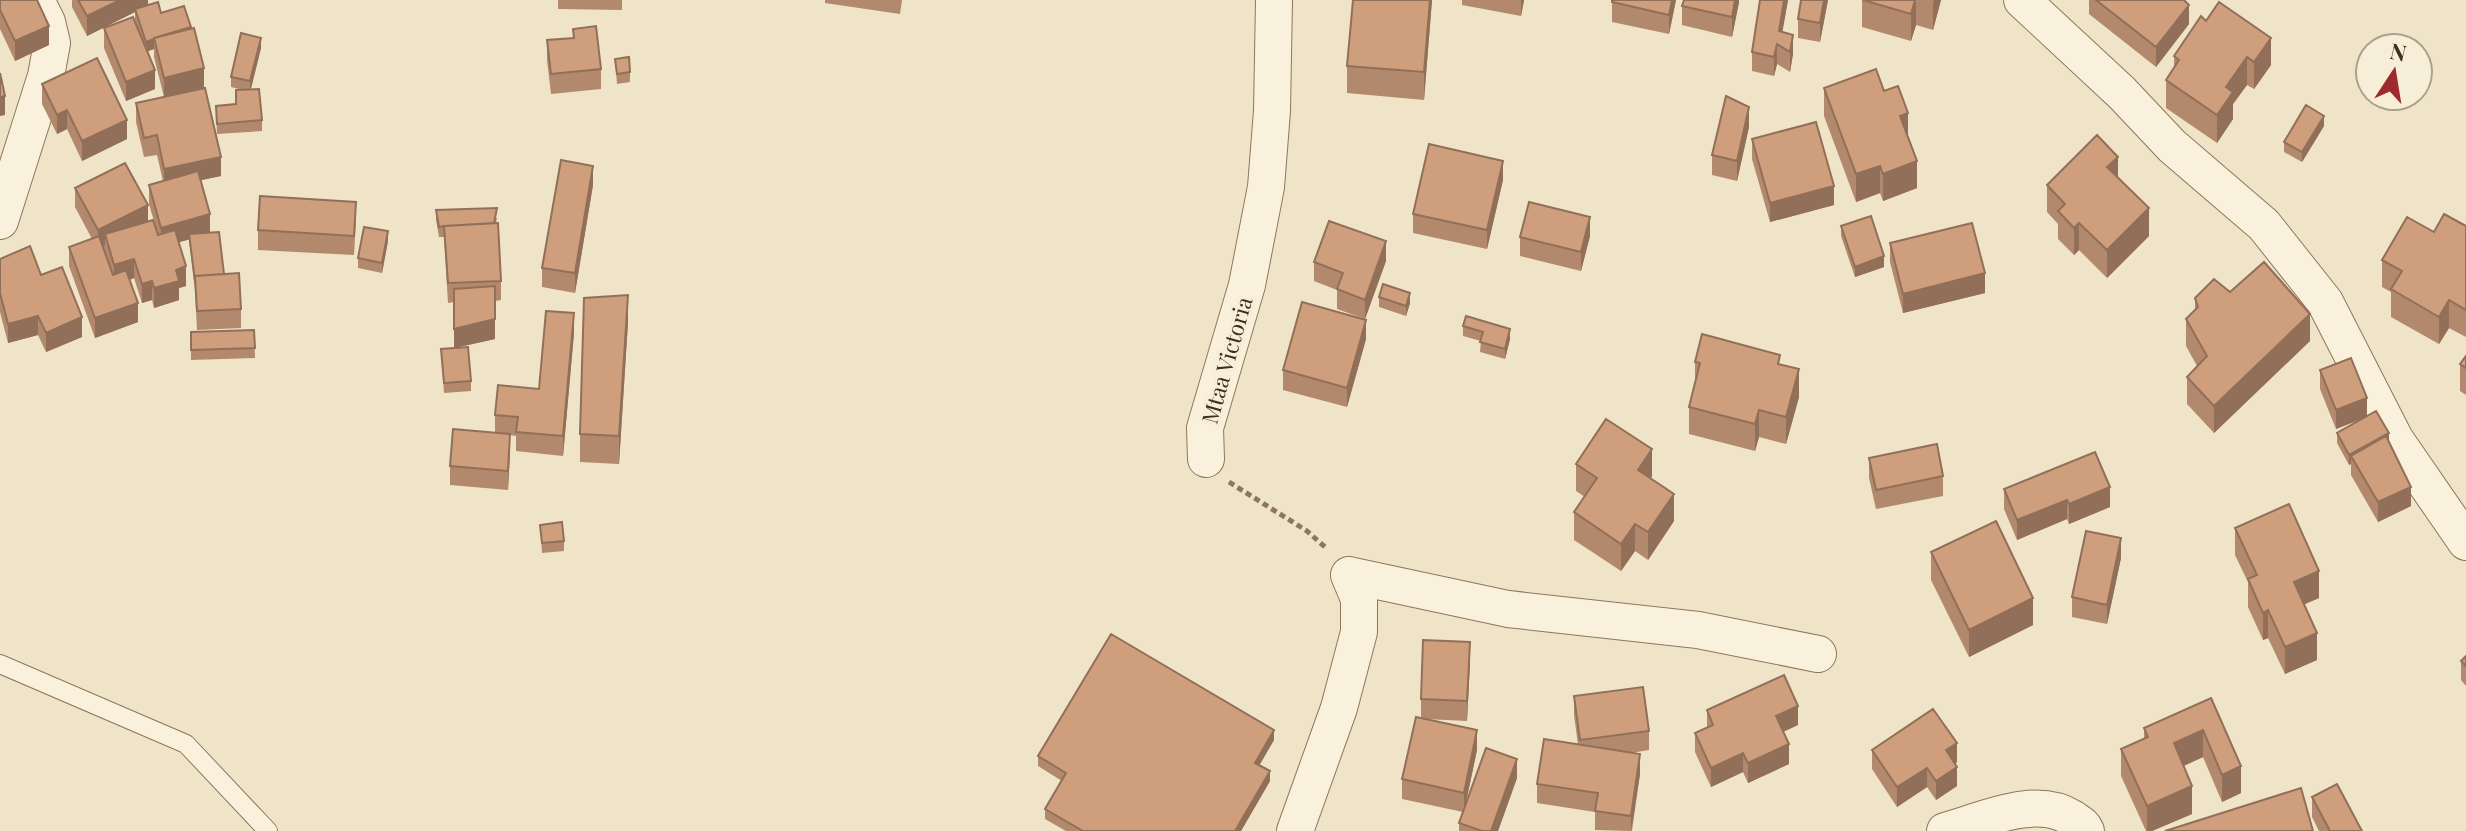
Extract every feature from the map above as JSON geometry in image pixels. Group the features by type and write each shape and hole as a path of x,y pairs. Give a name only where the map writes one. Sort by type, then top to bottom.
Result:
{"street":[{"path":"0,221 46,76 52,43 47,22 36,0"},
{"name":"Mtaa Victoria","path":"1206,459 1205,428 1247,285 1266,187 1272,111 1274,0"},
{"path":"2022,0 2122,93 2172,146 2264,225 2325,302 2395,439 2466,542"},
{"path":"1349,575 1508,609 1698,630 1818,654"},
{"path":"1295,831 1339,708 1359,632 1359,599 1349,575"},
{"path":"1945,831 2024,808 2058,810 2083,825 2086,831"}],"lane":[{"path":"0,664 186,744 268,831"}],"path":[{"path":"1206,459 1214,472 1307,531 1331,552 1349,575"}],"building":[{"path":"0,0 37,0 49,26 15,41 0,10"},
{"path":"78,0 120,0 87,16"},
{"path":"1353,0 1430,0 1424,72 1347,66"},
{"path":"1612,0 1672,0 1669,15"},
{"path":"1684,0 1735,0 1732,17 1682,6"},
{"path":"1760,0 1784,0 1779,31 1793,35 1790,52 1777,44 1774,57 1752,52"},
{"path":"1801,0 1824,0 1820,23 1798,19"},
{"path":"1863,0 1915,0 1911,14"},
{"path":"2096,0 2184,0 2189,5 2156,47"},
{"path":"158,2 161,13 184,6 191,27 146,42 135,9"},
{"path":"2219,2 2271,38 2254,62 2247,57 2226,87 2233,92 2217,115 2166,80 2179,60 2174,56 2201,16 2206,21"},
{"path":"133,17 155,70 126,82 104,28"},
{"path":"596,26 601,69 551,74 547,40 574,38 573,29"},
{"path":"194,28 204,68 164,78 154,38"},
{"path":"241,33 261,38 250,81 231,77"},
{"path":"629,57 630,72 617,74 615,59"},
{"path":"97,58 127,120 82,141 67,110 57,115 42,84"},
{"path":"1876,69 1884,91 1898,86 1908,113 1900,116 1917,161 1883,174 1880,166 1856,174 1824,88"},
{"path":"0,73 5,96 0,97"},
{"path":"205,88 221,157 164,169 157,135 144,138 136,103"},
{"path":"259,89 262,120 217,124 216,106 236,104 236,90"},
{"path":"1726,96 1749,107 1737,161 1712,155"},
{"path":"2306,105 2324,116 2302,152 2284,142"},
{"path":"1816,122 1834,186 1770,203 1752,139"},
{"path":"2097,135 2118,157 2107,167 2149,208 2107,250 2079,223 2074,228 2058,211 2065,204 2047,185"},
{"path":"1429,144 1503,161 1487,230 1413,214"},
{"path":"561,160 593,166 575,273 542,268"},
{"path":"125,163 148,205 98,230 75,188"},
{"path":"198,171 210,214 161,228 149,185"},
{"path":"260,196 356,202 354,236 258,230"},
{"path":"1529,202 1590,217 1581,252 1520,237"},
{"path":"497,208 494,223 439,227 436,210"},
{"path":"2444,214 2466,226 2466,310 2449,300 2439,317 2391,289 2402,271 2382,260 2407,217 2434,232"},
{"path":"1871,216 1884,256 1855,267 1841,226"},
{"path":"153,220 158,235 175,230 186,266 176,270 179,281 154,288 152,281 142,284 134,259 114,265 105,234"},
{"path":"1329,221 1386,241 1365,300 1337,289 1343,273 1314,262"},
{"path":"498,223 501,281 448,283 444,226"},
{"path":"1972,223 1985,273 1903,294 1890,243"},
{"path":"364,227 388,231 382,263 358,258"},
{"path":"219,232 224,274 195,276 195,281 189,234"},
{"path":"99,236 113,275 126,270 138,303 95,318 69,247"},
{"path":"30,246 41,275 62,267 82,317 46,333 38,316 8,324 0,293 0,259"},
{"path":"2264,262 2310,314 2214,406 2187,377 2207,356 2186,319 2198,307 2195,298 2214,279 2230,292"},
{"path":"239,273 241,309 197,311 195,276"},
{"path":"1383,284 1410,293 1406,306 1379,297"},
{"path":"495,286 495,319 454,329 454,289"},
{"path":"628,295 619,436 580,434 584,298"},
{"path":"1302,302 1366,320 1347,388 1283,370"},
{"path":"546,311 574,313 563,436 516,432 518,417 495,415 498,385 539,389"},
{"path":"1466,316 1510,329 1505,349 1480,342 1483,332 1463,326"},
{"path":"254,330 255,348 191,350 191,332"},
{"path":"1702,334 1780,355 1778,364 1799,369 1786,417 1759,410 1755,424 1689,407 1700,363 1695,362"},
{"path":"468,347 471,381 444,383 441,349"},
{"path":"2351,358 2367,398 2336,410 2320,370"},
{"path":"2376,411 2389,433 2349,455 2337,433"},
{"path":"1606,419 1652,449 1638,470 1674,494 1648,532 1635,524 1621,544 1574,512 1597,478 1576,464"},
{"path":"453,429 510,434 508,471 450,466"},
{"path":"2386,436 2411,487 2378,502 2351,456"},
{"path":"1937,444 1943,476 1876,490 1869,458"},
{"path":"2095,452 2110,487 2017,520 2004,489"},
{"path":"2289,504 2319,571 2294,582 2317,633 2285,647 2268,610 2263,613 2248,579 2257,575 2235,528"},
{"path":"1996,521 2033,598 1969,630 1931,552"},
{"path":"562,522 564,541 542,543 540,525"},
{"path":"2086,531 2121,538 2107,605 2072,597"},
{"path":"1111,634 1274,730 1255,763 1270,771 1235,831 1083,831 1045,809 1066,773 1038,756"},
{"path":"1423,640 1470,642 1467,701 1421,699"},
{"path":"1784,675 1798,706 1776,716 1789,744 1748,763 1743,753 1711,768 1695,733 1713,725 1707,710"},
{"path":"1643,687 1649,731 1580,740 1574,696"},
{"path":"2211,698 2241,766 2222,775 2203,730 2174,743 2192,786 2147,806 2121,749 2148,737 2144,728"},
{"path":"1933,709 1957,743 1946,750 1957,767 1936,781 1927,768 1897,787 1872,750"},
{"path":"1416,717 1477,730 1464,793 1402,779"},
{"path":"1544,739 1640,754 1631,816 1595,811 1598,793 1537,784"},
{"path":"1486,748 1517,759 1491,831 1459,823"},
{"path":"2337,784 2362,831 2330,831 2312,797"},
{"path":"2301,788 2313,831 2165,831"}]}
